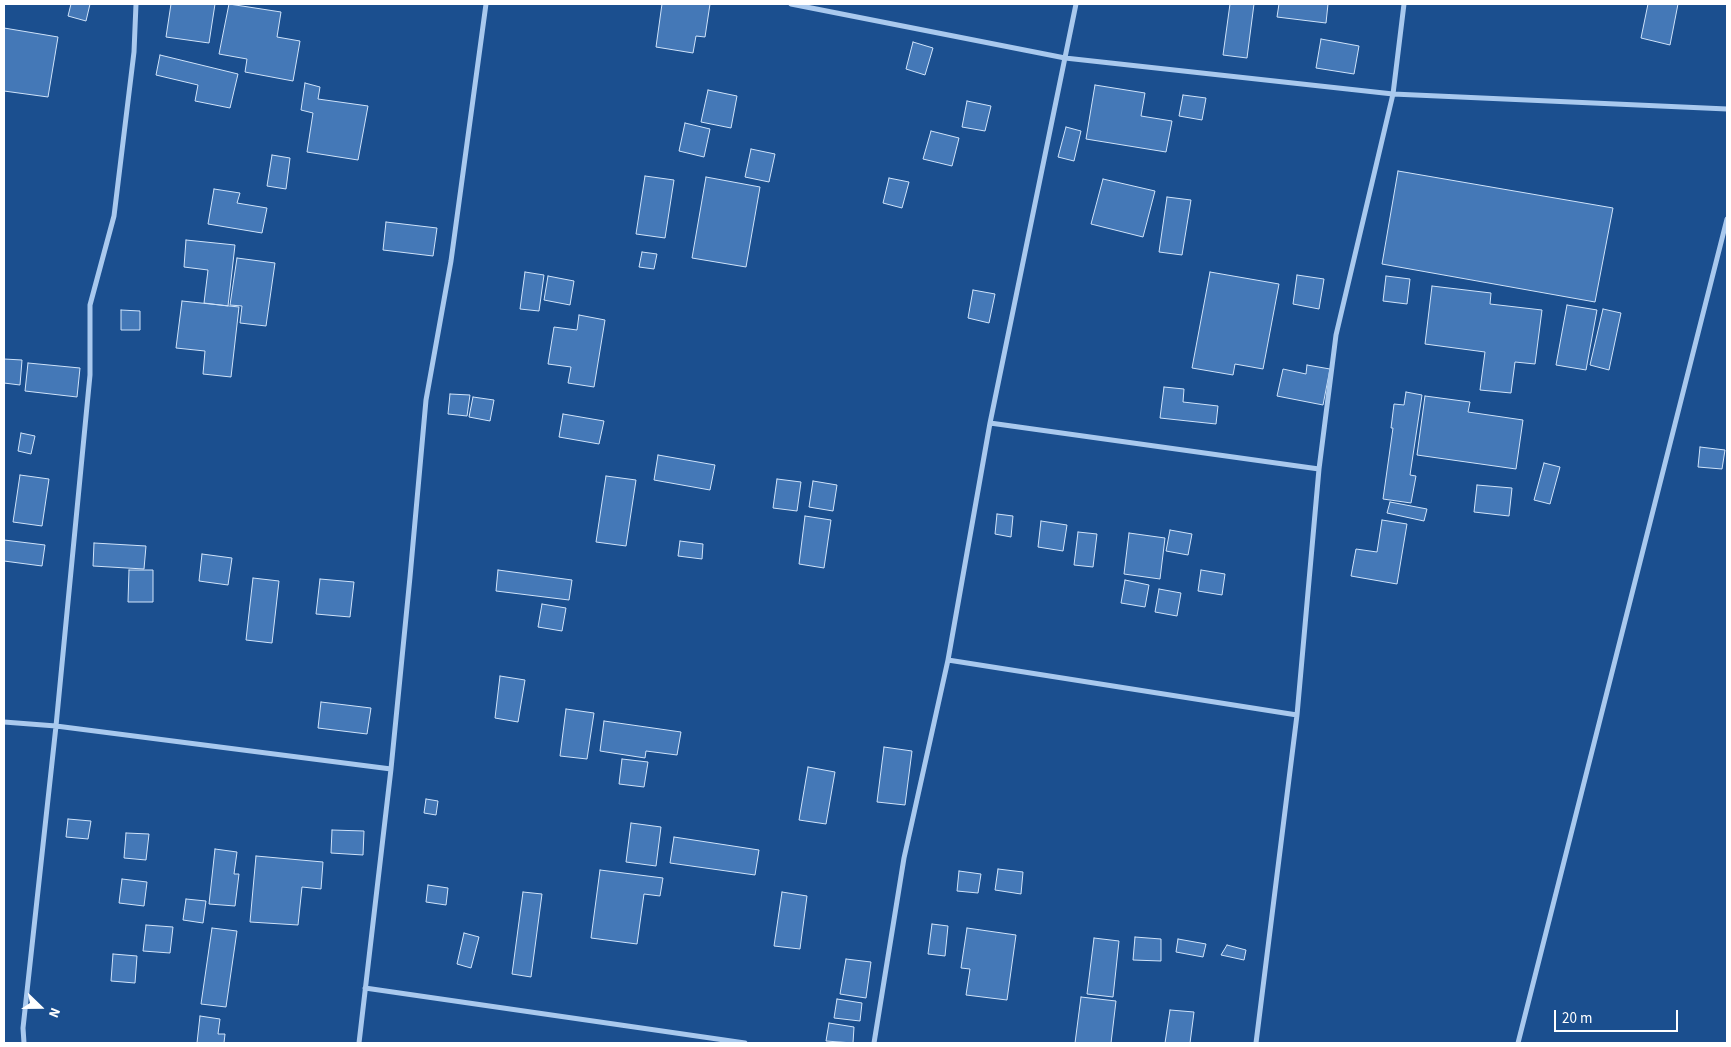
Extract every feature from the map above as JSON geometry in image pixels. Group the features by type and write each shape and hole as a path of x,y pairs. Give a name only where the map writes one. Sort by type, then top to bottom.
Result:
{"street":[{"path":"24,1043 23,1028 56,726 90,375 90,305 114,216 134,52 136,4"},
{"path":"359,1043 390,769 426,400 451,261 486,4"},
{"path":"791,4 1066,58 1393,94 1727,109"},
{"path":"874,1043 904,858 948,660 990,423 1076,4"},
{"path":"1256,1043 1297,716 1319,469 1336,335 1393,94 1404,4"},
{"path":"1518,1043 1727,219"},
{"path":"990,423 1319,469"},
{"path":"948,660 1297,716"},
{"path":"4,722 56,726 390,769"},
{"path":"365,988 745,1043"}],"building":[{"path":"71,4 90,4 86,21 68,16"},
{"path":"171,4 215,4 209,43 166,37"},
{"path":"229,4 281,12 277,37 300,41 293,81 245,72 247,59 219,54"},
{"path":"662,4 710,4 705,37 696,36 693,53 656,47"},
{"path":"1230,4 1254,4 1247,58 1223,55"},
{"path":"1279,4 1328,4 1326,23 1277,17"},
{"path":"1648,4 1678,4 1670,45 1641,38"},
{"path":"4,28 58,37 48,97 4,91"},
{"path":"1321,39 1359,46 1354,74 1316,68"},
{"path":"913,42 933,48 925,75 906,69"},
{"path":"160,55 238,74 230,108 195,101 198,85 156,75"},
{"path":"305,83 320,87 318,99 368,106 358,160 307,152 313,113 301,110"},
{"path":"1095,85 1145,93 1141,116 1172,121 1166,152 1086,139"},
{"path":"708,90 737,96 731,128 701,122"},
{"path":"1183,95 1206,98 1202,120 1179,116"},
{"path":"967,101 991,106 985,131 962,127"},
{"path":"685,123 710,129 704,157 679,151"},
{"path":"1066,127 1081,131 1074,161 1058,157"},
{"path":"931,131 959,138 952,166 923,159"},
{"path":"751,149 775,154 769,182 745,177"},
{"path":"272,155 290,158 286,189 267,186"},
{"path":"1398,171 1613,208 1595,302 1382,264"},
{"path":"645,176 674,180 665,238 636,234"},
{"path":"706,177 760,187 746,267 692,258"},
{"path":"889,178 909,182 902,208 883,203"},
{"path":"1103,179 1155,191 1143,237 1091,224"},
{"path":"214,189 240,193 237,203 267,208 262,233 208,224"},
{"path":"1167,197 1191,200 1182,255 1159,252"},
{"path":"386,222 437,228 433,256 383,250"},
{"path":"186,240 235,245 228,306 204,303 208,270 184,267"},
{"path":"642,252 657,254 654,269 639,267"},
{"path":"237,258 275,263 266,326 240,323 242,306 230,305"},
{"path":"525,272 544,275 539,311 520,309"},
{"path":"1210,272 1279,284 1263,369 1235,364 1233,375 1192,368"},
{"path":"1297,275 1324,279 1319,309 1293,304"},
{"path":"548,276 574,281 570,305 544,300"},
{"path":"1386,276 1410,279 1407,304 1383,301"},
{"path":"1432,286 1491,293 1490,304 1542,310 1535,364 1515,362 1511,393 1480,390 1485,352 1425,344"},
{"path":"973,290 995,294 989,323 968,318"},
{"path":"182,301 239,307 231,377 203,374 205,351 176,348"},
{"path":"1567,305 1597,310 1586,370 1556,365"},
{"path":"1603,309 1621,313 1609,370 1590,365"},
{"path":"121,310 140,311 140,330 121,330"},
{"path":"579,315 605,320 594,387 568,383 571,367 548,364 554,327 577,330"},
{"path":"4,359 22,360 20,385 4,383"},
{"path":"28,363 80,368 77,397 25,391"},
{"path":"1307,365 1330,369 1323,405 1277,396 1283,369 1306,374"},
{"path":"1164,387 1184,389 1183,402 1218,406 1216,424 1160,418"},
{"path":"1406,392 1422,395 1410,475 1416,476 1411,503 1383,499 1393,428 1391,428 1394,404 1404,405"},
{"path":"450,394 470,395 467,416 448,414"},
{"path":"1425,396 1470,402 1468,412 1523,420 1516,469 1417,455"},
{"path":"473,397 494,400 490,421 469,417"},
{"path":"563,414 604,421 599,444 559,437"},
{"path":"21,433 35,436 31,454 18,451"},
{"path":"1700,447 1725,450 1722,469 1698,467"},
{"path":"658,455 715,465 710,490 654,480"},
{"path":"1544,463 1560,467 1550,504 1534,500"},
{"path":"20,475 49,479 42,526 13,522"},
{"path":"606,476 636,480 626,546 596,542"},
{"path":"777,479 801,482 797,511 773,508"},
{"path":"813,481 837,485 833,511 809,507"},
{"path":"1477,485 1512,488 1509,516 1474,512"},
{"path":"1390,502 1427,509 1424,521 1387,513"},
{"path":"997,514 1013,516 1011,537 995,534"},
{"path":"805,516 831,520 824,568 799,564"},
{"path":"1382,520 1407,524 1397,584 1351,576 1356,549 1377,552"},
{"path":"1041,521 1067,525 1063,551 1038,547"},
{"path":"1170,530 1192,534 1188,555 1166,551"},
{"path":"1078,532 1097,534 1093,567 1074,565"},
{"path":"1129,533 1165,538 1160,579 1124,574"},
{"path":"4,540 45,545 42,566 4,561"},
{"path":"680,541 703,544 702,559 678,556"},
{"path":"94,543 146,546 144,569 93,566"},
{"path":"202,554 232,558 228,585 199,581"},
{"path":"129,570 153,570 153,602 128,602"},
{"path":"498,570 572,580 569,600 496,591"},
{"path":"1201,570 1225,574 1222,595 1198,591"},
{"path":"253,578 279,581 272,643 246,640"},
{"path":"320,579 354,582 350,617 316,614"},
{"path":"1125,580 1149,585 1145,607 1121,603"},
{"path":"1159,589 1181,593 1177,616 1155,612"},
{"path":"542,604 566,608 562,631 538,627"},
{"path":"500,676 525,680 518,722 495,718"},
{"path":"321,702 371,708 367,734 318,728"},
{"path":"566,709 594,713 587,759 560,756"},
{"path":"604,721 681,732 677,755 646,751 645,758 600,751"},
{"path":"884,747 912,751 905,805 877,802"},
{"path":"622,759 648,762 644,787 619,784"},
{"path":"808,767 835,772 826,824 799,820"},
{"path":"426,799 438,801 436,815 424,813"},
{"path":"68,819 91,821 88,839 66,837"},
{"path":"631,823 661,827 656,866 626,862"},
{"path":"332,830 364,831 363,855 331,853"},
{"path":"126,833 149,834 146,860 124,858"},
{"path":"674,837 759,850 755,875 670,863"},
{"path":"215,849 237,852 234,874 239,874 235,906 209,904"},
{"path":"256,856 323,862 321,889 302,887 298,925 250,922"},
{"path":"998,869 1023,872 1021,894 995,890"},
{"path":"600,870 663,878 660,896 644,894 637,944 591,938"},
{"path":"959,871 981,874 978,893 957,891"},
{"path":"122,879 147,882 144,906 119,903"},
{"path":"428,885 448,888 446,905 426,902"},
{"path":"523,892 542,894 531,977 512,974"},
{"path":"782,892 807,896 800,949 774,946"},
{"path":"186,899 206,901 203,923 183,920"},
{"path":"932,924 948,926 945,956 928,954"},
{"path":"146,925 173,927 170,953 143,951"},
{"path":"212,928 237,931 226,1007 201,1004"},
{"path":"967,928 1016,935 1007,1000 966,995 970,969 961,968"},
{"path":"464,933 479,937 471,968 457,964"},
{"path":"1135,937 1161,939 1161,961 1133,960"},
{"path":"1094,938 1119,941 1113,997 1087,994"},
{"path":"1178,939 1206,944 1203,957 1176,952"},
{"path":"1227,945 1246,950 1244,960 1221,955"},
{"path":"113,954 137,956 135,983 111,981"},
{"path":"846,959 871,962 866,998 840,994"},
{"path":"1081,997 1116,1001 1111,1043 1075,1043"},
{"path":"837,999 862,1003 860,1021 834,1018"},
{"path":"1170,1010 1194,1012 1190,1043 1165,1043"},
{"path":"200,1016 220,1019 218,1034 225,1034 224,1043 197,1043"},
{"path":"829,1023 854,1027 853,1043 826,1041"}]}
